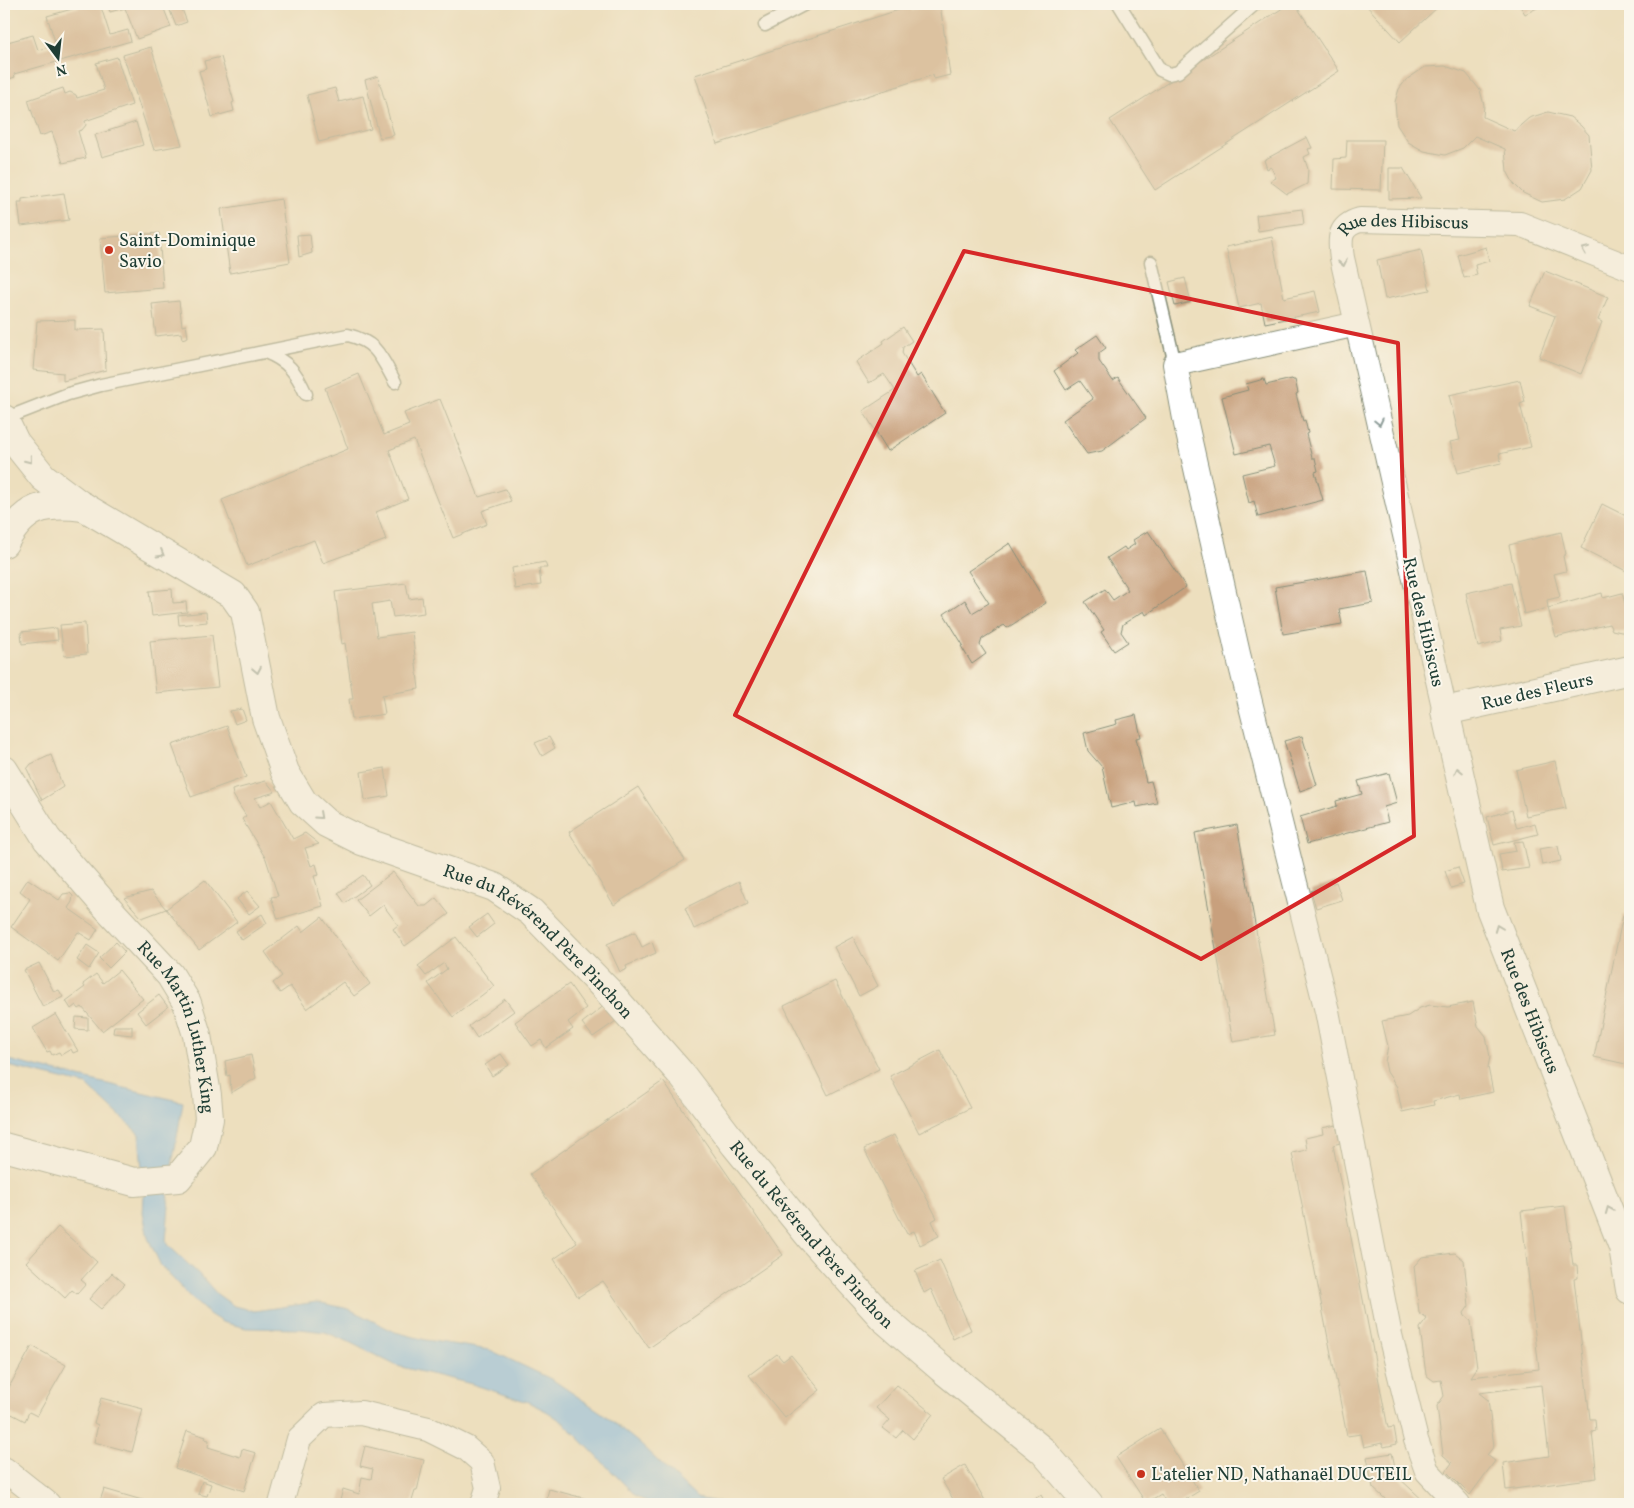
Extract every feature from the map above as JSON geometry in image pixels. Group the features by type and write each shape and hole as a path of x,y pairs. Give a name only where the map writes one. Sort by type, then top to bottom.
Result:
{"main road":[{"name":"Rue du Révérend Père Pinchon","path":"4,419 15,442 43,477 84,507 233,595 244,612 266,718 285,772 303,802 326,823 362,841 494,887 531,912 608,991 675,1067 735,1145 811,1238 883,1318 1043,1451 1089,1504"},
{"path":"4,542 13,527 23,516 36,510 49,505 61,504 84,507"},
{"name":"Rue des Fleurs","path":"1444,711 1630,670"},
{"name":"Rue des Hibiscus","path":"1444,711 1490,908 1624,1247 1630,1290"},
{"name":"Rue Martin Luther King","path":"4,770 47,839 170,975 187,1003 198,1044 207,1095 209,1119 203,1147 178,1178 134,1182 4,1147"}],"street":[{"name":"Rue des Hibiscus","path":"1444,711 1340,246 1342,232 1350,223 1360,220 1520,224 1630,268"},
{"path":"1357,324 1175,364 1186,424 1238,654 1327,1010 1389,1331 1416,1440 1427,1471 1458,1504"},
{"path":"281,1504 299,1439 324,1415 360,1413 428,1429 466,1448 482,1462 488,1488 483,1504"},
{"path":"4,1469 48,1504"}],"lane":[{"path":"765,25 805,4"},
{"path":"1119,4 1160,70 1168,74 1178,72 1255,4"},
{"path":"1151,262 1175,364"},
{"path":"4,419 68,394 101,385 348,335 363,338 374,347 395,382"},
{"path":"265,352 280,358 290,367 299,378 306,394"}],"highlighted area":[{"path":"964,251 1398,343 1414,836 1201,959 735,715"}],"water":[{"path":"4,1059 183,1102 167,1194 169,1206 166,1240 169,1246 217,1294 234,1306 254,1311 317,1302 349,1309 395,1332 426,1340 490,1350 553,1380 602,1413 640,1444 697,1498 728,1504 649,1504 636,1496 564,1423 528,1402 472,1384 397,1366 325,1332 300,1329 246,1328 222,1322 209,1314 190,1297 161,1266 148,1238 143,1213 144,1195 139,1134 87,1085 4,1065"}],"building":[{"path":"90,4 100,4 110,35 128,30 131,41 14,74 15,77 4,81 4,43 33,35 38,50 56,45 47,16"},
{"path":"107,4 162,4 171,27 137,39 125,8 110,12"},
{"path":"180,4 187,22 176,26 169,8"},
{"path":"931,4 940,4 950,75 934,79 933,75 717,144 695,75 911,6 911,10"},
{"path":"1289,4 1295,4 1339,71 1155,190 1110,120"},
{"path":"1365,4 1437,4 1439,6 1400,42"},
{"path":"1519,4 1545,4 1525,14"},
{"path":"151,47 182,145 154,150 123,55"},
{"path":"117,57 132,105 85,121 86,125 82,130 78,131 86,158 63,163 52,132 40,136 28,100 63,88 65,94 70,92 76,95 77,98 104,90 96,63"},
{"path":"221,57 234,102 232,103 234,111 212,117 199,71 206,69 204,61"},
{"path":"1445,66 1466,73 1480,90 1484,105 1483,117 1514,131 1529,118 1548,112 1570,117 1581,126 1589,135 1592,170 1582,188 1565,199 1542,202 1523,193 1514,184 1507,171 1505,149 1475,136 1463,148 1445,155 1424,151 1408,142 1397,125 1395,102 1399,89 1406,80 1425,67"},
{"path":"378,76 394,135 380,138 365,80"},
{"path":"335,88 339,102 363,96 371,129 319,142 307,95"},
{"path":"136,122 143,145 102,157 95,135"},
{"path":"1307,137 1312,148 1308,149 1310,154 1304,157 1308,169 1307,184 1287,194 1270,181 1276,178 1271,167 1267,169 1264,160"},
{"path":"1347,140 1383,140 1381,190 1333,189 1334,159 1346,158"},
{"path":"1389,168 1403,168 1421,198 1389,199"},
{"path":"64,193 69,220 21,226 18,202 22,202 22,199"},
{"path":"281,199 290,262 230,273 221,209"},
{"path":"1302,209 1304,224 1258,231 1256,215"},
{"path":"159,233 163,288 105,293 100,238"},
{"path":"310,234 312,253 299,257 297,235"},
{"path":"1272,237 1284,298 1315,291 1320,312 1265,323 1261,303 1239,308 1226,247"},
{"path":"1486,247 1489,261 1475,265 1477,275 1464,278 1458,255"},
{"path":"1421,250 1430,290 1385,299 1377,260"},
{"path":"1545,271 1608,297 1598,320 1602,322 1581,374 1539,357 1555,316 1530,306"},
{"path":"1185,278 1191,302 1175,306 1169,282"},
{"path":"179,301 182,326 186,325 188,337 182,339 181,333 156,336 152,304"},
{"path":"75,320 75,330 104,329 106,370 63,381 63,373 33,370 37,321"},
{"path":"903,327 912,341 903,347 902,353 917,377 921,374 945,413 888,451 863,411 895,390 884,374 869,383 856,362"},
{"path":"1097,335 1106,348 1099,353 1099,361 1113,381 1118,378 1146,418 1102,451 1087,454 1063,420 1093,399 1080,381 1066,390 1054,371 1078,353 1075,350"},
{"path":"359,374 384,435 409,425 404,413 440,399 479,497 505,489 511,501 482,511 487,524 453,538 414,440 389,450 408,499 376,512 386,540 323,563 314,540 247,566 222,500 348,449 325,388"},
{"path":"1264,379 1266,385 1295,380 1298,393 1296,394 1303,421 1305,420 1308,433 1306,434 1312,458 1315,458 1318,471 1315,472 1323,500 1258,517 1254,501 1249,503 1242,474 1275,466 1269,446 1236,454 1222,397 1248,390 1246,384"},
{"path":"1520,380 1525,402 1520,404 1531,447 1499,454 1501,463 1458,473 1450,442 1460,440 1449,395"},
{"path":"1602,504 1630,518 1630,573 1581,548"},
{"path":"1148,531 1186,587 1146,615 1144,611 1123,624 1121,632 1128,642 1114,651 1101,632 1104,630 1085,602 1105,589 1113,600 1128,590 1107,558 1124,547 1126,550 1135,544 1133,540"},
{"path":"1561,532 1566,554 1563,556 1566,571 1554,574 1560,597 1547,600 1548,608 1524,614 1509,545"},
{"path":"1010,543 1046,603 1007,628 1004,625 982,639 980,645 986,654 972,664 944,614 965,600 972,613 989,603 968,571"},
{"path":"545,562 547,568 539,568 541,585 515,589 512,568"},
{"path":"1367,571 1373,603 1339,609 1342,624 1283,634 1275,587"},
{"path":"406,583 409,599 422,597 424,613 393,617 390,601 372,604 377,637 412,632 419,689 382,695 385,714 352,719 349,699 353,699 345,643 342,644 335,592"},
{"path":"1511,583 1521,626 1500,630 1502,641 1478,647 1466,593"},
{"path":"172,589 173,603 186,602 187,612 152,616 149,591"},
{"path":"1602,593 1603,598 1622,593 1630,621 1628,628 1624,632 1612,630 1609,624 1556,637 1548,608"},
{"path":"206,612 207,622 179,625 178,615"},
{"path":"85,623 87,654 64,656 60,625"},
{"path":"57,628 58,640 22,644 21,632"},
{"path":"212,635 218,687 156,693 150,641"},
{"path":"242,709 246,720 235,724 230,711"},
{"path":"1136,715 1141,737 1136,738 1146,782 1151,781 1157,803 1137,807 1136,802 1111,808 1102,767 1088,751 1084,733 1117,724 1116,720"},
{"path":"227,726 246,777 191,797 172,745"},
{"path":"1302,736 1317,785 1300,791 1284,741"},
{"path":"549,737 555,748 542,756 535,743"},
{"path":"51,755 63,787 42,800 27,769 31,764"},
{"path":"1555,761 1566,808 1526,816 1516,770"},
{"path":"385,768 389,796 365,800 361,772"},
{"path":"1389,773 1397,803 1384,807 1388,822 1307,844 1300,817 1337,806 1336,801 1362,794 1358,781"},
{"path":"266,781 275,792 255,798 260,807 271,801 293,839 305,833 319,844 305,848 311,866 316,864 319,875 314,876 323,906 278,919 271,897 278,896 266,859 242,819 246,816 232,790"},
{"path":"638,787 685,860 614,905 569,832"},
{"path":"1512,810 1517,828 1535,823 1538,834 1494,845 1487,817"},
{"path":"1237,825 1275,1035 1233,1042 1195,833"},
{"path":"1523,841 1529,868 1502,872 1499,854 1516,851 1514,842"},
{"path":"1558,846 1561,861 1542,865 1539,849"},
{"path":"1458,867 1464,884 1451,888 1445,871"},
{"path":"393,872 419,906 426,906 436,898 449,914 405,946 393,929 398,925 383,905 369,916 356,900"},
{"path":"363,875 370,885 345,903 338,893"},
{"path":"28,879 59,900 63,894 70,893 73,896 68,908 98,929 91,940 78,932 58,961 11,927 30,899 20,891"},
{"path":"205,880 237,922 199,950 166,909"},
{"path":"739,881 748,903 694,929 685,908"},
{"path":"1336,882 1342,900 1316,908 1311,891"},
{"path":"151,891 166,909 142,918 124,898"},
{"path":"247,891 260,906 249,914 237,899"},
{"path":"262,914 267,923 242,940 236,931"},
{"path":"487,914 494,924 477,937 469,927"},
{"path":"1623,915 1630,917 1630,1065 1594,1057"},
{"path":"322,917 370,984 354,996 343,982 307,1009 290,986 280,993 273,983 282,976 265,952 299,926 303,932"},
{"path":"635,932 642,947 652,942 656,953 626,966 627,969 620,972 607,944"},
{"path":"456,937 494,986 453,1017 428,983 447,969 444,963 426,976 418,966"},
{"path":"853,937 878,986 859,996 834,947"},
{"path":"116,942 125,952 109,968 99,958"},
{"path":"87,945 99,953 89,969 77,960"},
{"path":"39,963 54,992 59,990 63,997 43,1007 24,970"},
{"path":"119,970 143,999 102,1031 82,1007 79,1009 76,1005 71,1009 66,1001 85,987 83,984 96,974 103,983"},
{"path":"835,981 879,1069 828,1095 784,1006"},
{"path":"569,984 586,1008 568,1022 573,1029 546,1048 541,1040 532,1046 515,1022"},
{"path":"159,995 168,1007 146,1024 137,1012"},
{"path":"505,999 514,1011 477,1038 469,1026"},
{"path":"1473,1002 1478,1026 1486,1036 1490,1057 1488,1067 1493,1092 1461,1099 1460,1094 1433,1101 1434,1105 1402,1112 1397,1087 1387,1072 1385,1062 1388,1046 1382,1021 1408,1016 1420,1008 1430,1005 1448,1007"},
{"path":"605,1005 616,1021 593,1037 582,1023"},
{"path":"56,1014 78,1051 73,1053 71,1049 61,1055 59,1052 52,1055 50,1051 47,1052 33,1028"},
{"path":"76,1017 88,1018 88,1030 75,1029"},
{"path":"114,1026 132,1026 132,1035 113,1033"},
{"path":"940,1050 970,1108 919,1133 890,1076"},
{"path":"501,1054 509,1065 492,1076 485,1065"},
{"path":"251,1055 256,1078 231,1093 230,1075 227,1076 225,1061"},
{"path":"663,1081 783,1255 649,1348 603,1281 578,1297 554,1259 577,1243 530,1174"},
{"path":"1336,1125 1340,1143 1333,1145 1388,1428 1394,1427 1397,1444 1384,1447 1382,1443 1364,1447 1361,1434 1347,1436 1292,1153 1307,1150 1305,1138 1323,1134 1322,1128"},
{"path":"894,1135 937,1218 932,1221 939,1236 920,1245 914,1231 907,1234 864,1149"},
{"path":"1565,1206 1573,1265 1577,1265 1578,1278 1574,1279 1590,1419 1595,1419 1596,1431 1592,1432 1597,1478 1506,1490 1503,1463 1549,1456 1541,1385 1479,1393 1488,1400 1494,1446 1487,1455 1495,1461 1470,1495 1446,1471 1452,1463 1443,1455 1437,1406 1444,1396 1441,1380 1434,1381 1426,1375 1420,1328 1427,1319 1419,1313 1414,1266 1422,1257 1455,1253 1464,1260 1469,1306 1464,1313 1471,1321 1477,1368 1471,1377 1539,1369 1521,1211"},
{"path":"58,1227 97,1262 81,1280 86,1284 77,1294 72,1290 65,1298 26,1262"},
{"path":"940,1260 971,1330 953,1339 931,1289 924,1293 915,1271"},
{"path":"112,1273 125,1284 101,1309 89,1299"},
{"path":"32,1346 66,1365 37,1416 29,1412 25,1421 4,1410 4,1396"},
{"path":"777,1354 783,1361 791,1355 820,1390 785,1418 749,1375"},
{"path":"897,1385 933,1414 913,1439 903,1430 896,1438 883,1428 890,1420 876,1408"},
{"path":"101,1398 143,1409 132,1452 94,1442 98,1425 94,1423"},
{"path":"1160,1429 1199,1491 1178,1504 1167,1504 1161,1494 1146,1503 1116,1457"},
{"path":"187,1431 206,1437 205,1439 209,1440 208,1447 240,1457 242,1449 256,1453 244,1491 175,1468"},
{"path":"365,1446 424,1460 417,1491 415,1491 411,1504 339,1504 343,1489 359,1494 362,1477 371,1479 373,1469 360,1466"},
{"path":"1392,1453 1397,1476 1427,1504 1391,1504 1373,1488 1367,1457"},
{"path":"965,1465 987,1504 956,1504 941,1479"},
{"path":"202,1481 211,1484 207,1496 198,1494"},
{"path":"104,1489 156,1504 99,1504"},
{"path":"549,1489 606,1504 545,1504"},
{"path":"4,1491 8,1495 7,1504 4,1504"},
{"path":"1041,1495 1046,1504 1025,1504"}],"place":[{"name":"Saint-Dominique Savio","path":"109,250"},
{"name":"L'atelier ND, Nathanaël DUCTEIL","path":"1141,1474"}]}
